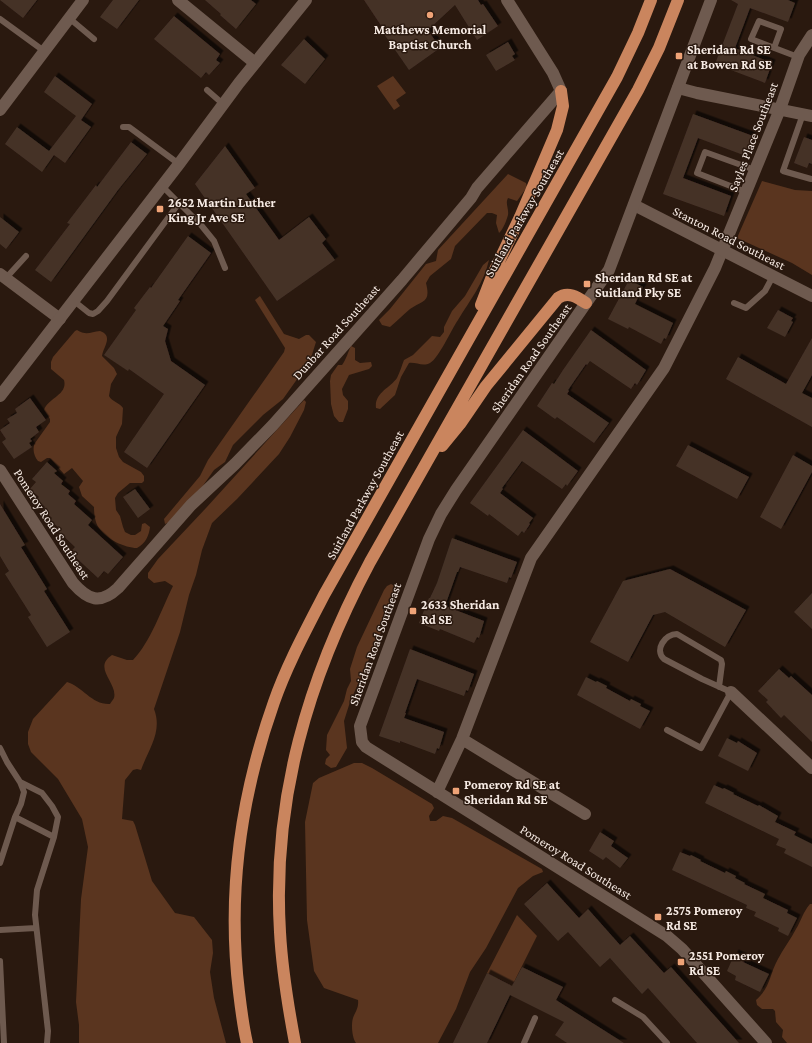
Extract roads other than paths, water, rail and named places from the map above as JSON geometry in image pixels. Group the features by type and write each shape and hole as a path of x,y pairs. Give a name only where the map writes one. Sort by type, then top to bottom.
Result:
{"highway":[{"name":"Suitland Parkway Southeast","path":"247,1043 236,962 235,913 240,837 248,792 259,748 283,681 313,617 466,342 617,77 638,33 651,0"},
{"path":"295,1043 284,981 280,931 280,859 284,810 296,752 312,694 328,650 347,606 370,562 638,90 659,48 678,0"},
{"path":"466,342 493,274 520,217 557,130 564,106 561,91"},
{"path":"419,476 460,424 486,386 555,301 565,294 574,296 586,303"}],"street":[{"path":"0,110 83,0"},
{"path":"178,0 255,63"},
{"path":"0,396 255,63 306,0"},
{"path":"507,0 553,74 561,91"},
{"name":"Sheridan Road Southeast","path":"360,726 429,539 441,514 609,270 711,0"},
{"name":"Sayles Place Southeast","path":"437,792 462,739 531,558 664,368 715,268 780,110 798,57 812,35"},
{"path":"678,88 808,115"},
{"name":"Dunbar Road Southeast","path":"123,583 191,505 261,438 378,307 461,210 506,154 561,91"},
{"name":"Stanton Road Southeast","path":"634,205 812,296"},
{"path":"3,276 60,319"},
{"name":"Pomeroy Road Southeast","path":"0,470 78,589 88,597 101,599 115,592 123,583"},
{"path":"731,692 812,768"},
{"name":"Pomeroy Road Southeast","path":"360,726 362,742 366,747 667,936 682,949 766,1043"},
{"path":"462,739 585,814"}],"lane":[{"path":"69,18 94,39"},
{"path":"0,19 44,51"},
{"path":"774,48 781,29 759,21 752,39 774,48 798,57"},
{"path":"207,90 224,104"},
{"path":"808,115 783,171 811,179"},
{"path":"123,127 129,127 179,164"},
{"path":"746,192 697,173 705,152 755,170"},
{"path":"162,186 202,225 214,241 225,268"},
{"path":"74,301 93,314 98,311 179,203"},
{"path":"3,276 26,256"},
{"path":"734,303 746,308 765,291 772,276"},
{"path":"666,730 701,748 731,692 702,679 660,656 661,646 672,634 677,634 721,660 722,664 719,686"},
{"path":"0,748 6,762 20,782 24,792 0,863"},
{"path":"20,782 42,794 52,806 58,817 54,837 37,890 35,915 48,1031 47,1043"},
{"path":"15,817 54,837"},
{"path":"0,930 36,928"},
{"path":"0,960 4,1043"},
{"path":"615,1000 643,1017 667,1043"},
{"path":"524,1043 535,1018"}],"place":[{"name":"Matthews Memorial Baptist Church","path":"430,15"},
{"name":"Sheridan Rd SE at Bowen Rd SE","path":"679,56"},
{"name":"2652 Martin Luther King Jr Ave SE","path":"160,209"},
{"name":"Sheridan Rd SE at Suitland Pky SE","path":"587,284"},
{"name":"2633 Sheridan Rd SE","path":"413,611"},
{"name":"Pomeroy Rd SE at Sheridan Rd SE","path":"456,791"},
{"name":"2575 Pomeroy Rd SE","path":"658,917"},
{"name":"2551 Pomeroy Rd SE","path":"681,962"}]}
